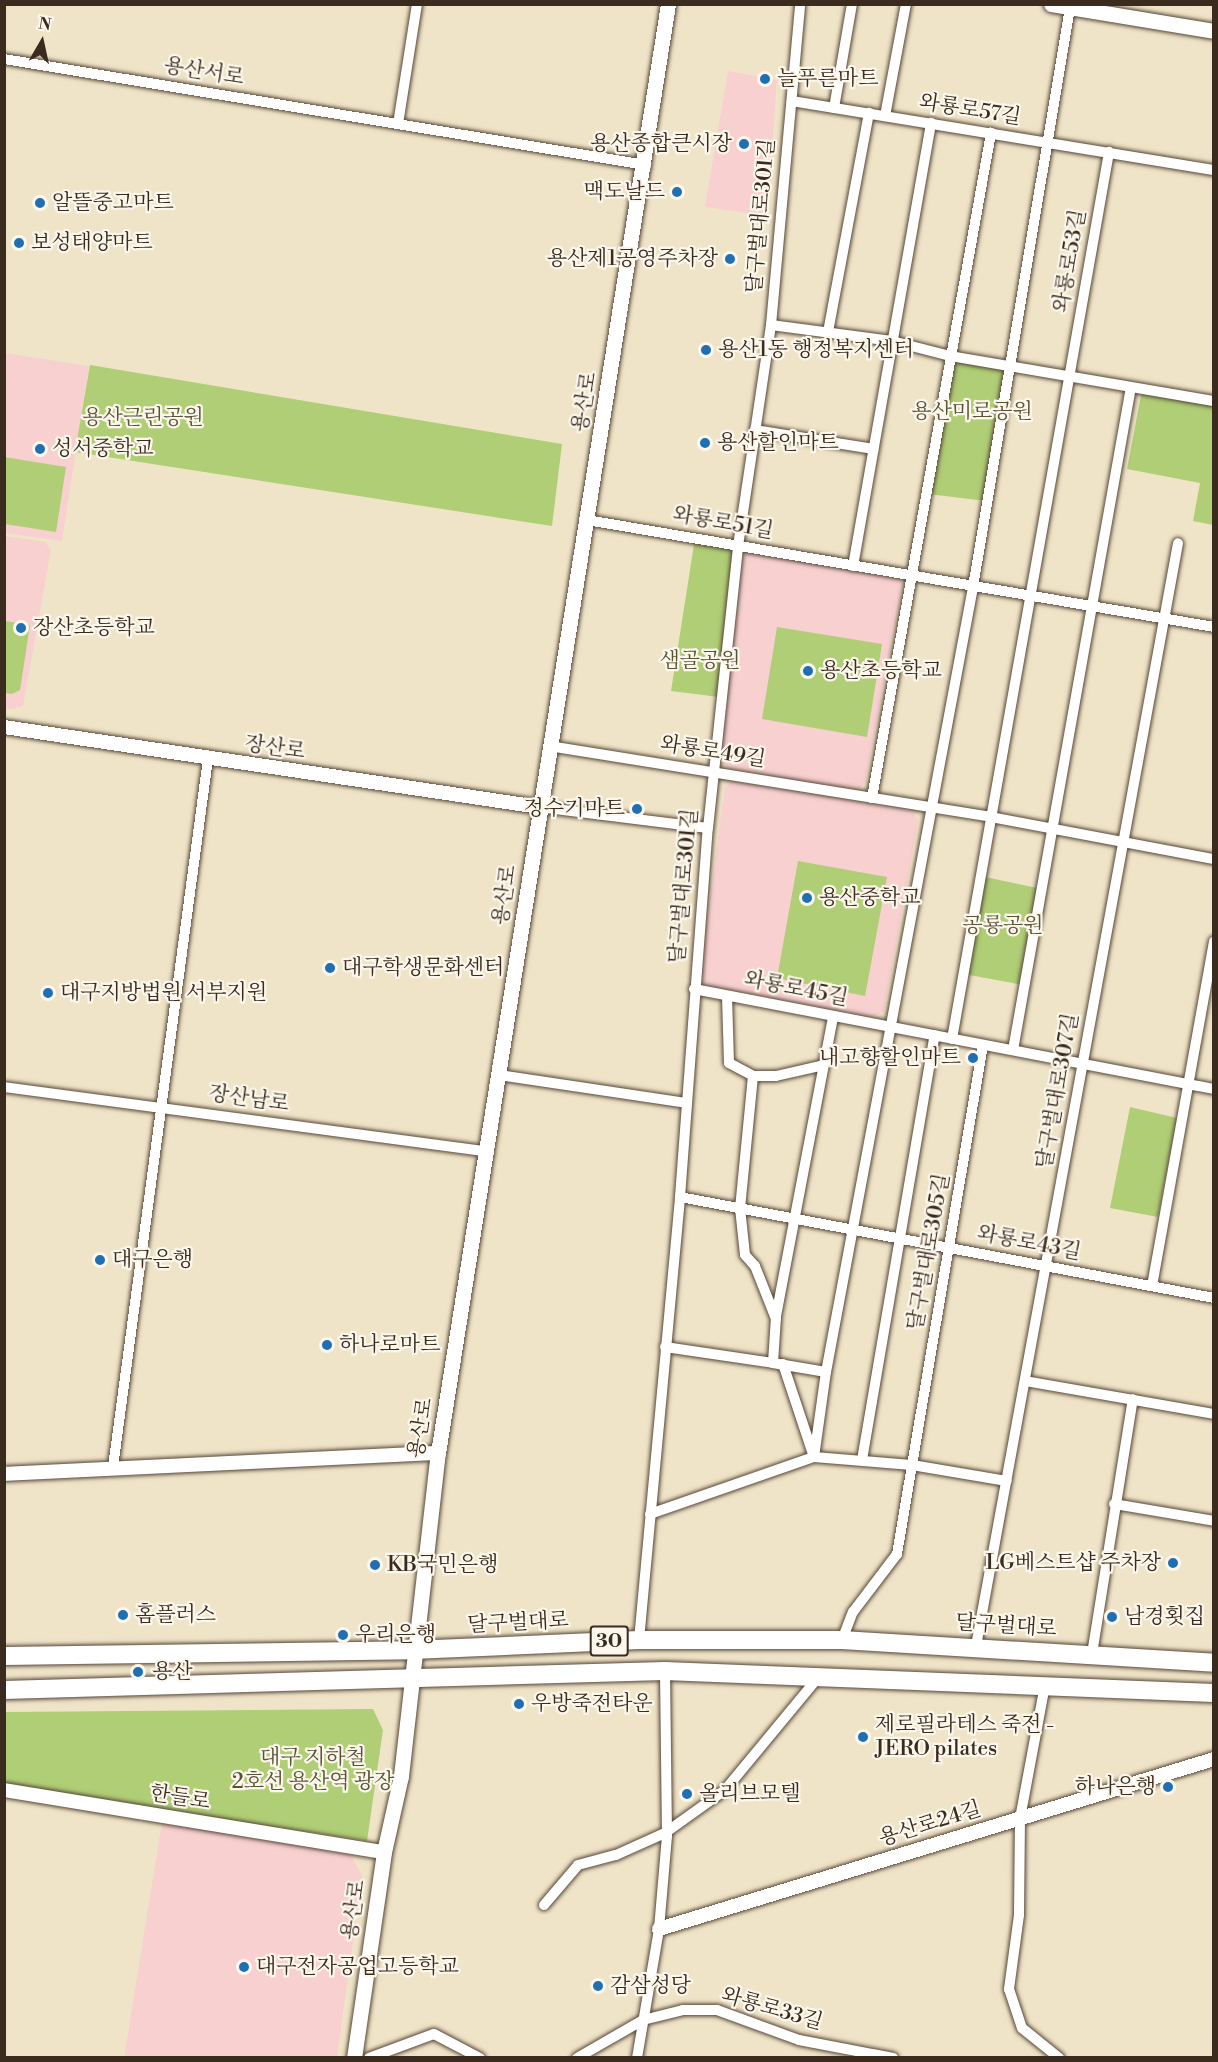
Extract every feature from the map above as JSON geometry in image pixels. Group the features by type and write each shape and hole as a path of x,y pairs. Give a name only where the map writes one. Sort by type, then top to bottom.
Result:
{"main road":[{"name":"용산로","path":"354,2058 384,1852 401,1776 412,1650 438,1453 488,1152 539,807 646,165 669,4"},
{"path":"1051,4 1214,31"},
{"name":"달구벌대로","path":"4,1656 412,1650 639,1640 842,1640 976,1646 1214,1663"},
{"name":"30","path":"4,1690 409,1681 665,1671 820,1674 1214,1693"}],"street":[{"path":"398,124 417,4"},
{"name":"달구벌대로301길","path":"639,1640 680,1197 708,828 738,546 771,325 800,4"},
{"path":"834,108 852,4"},
{"name":"와룡로57길","path":"885,116 906,4"},
{"path":"1050,142 1071,6"},
{"name":"용산서로","path":"4,59 646,165"},
{"name":"와룡로57길","path":"792,101 1214,170"},
{"path":"828,332 869,113"},
{"path":"853,566 931,123"},
{"path":"872,798 991,133"},
{"name":"와룡로53길","path":"1011,366 1050,142"},
{"name":"와룡로53길","path":"1070,376 1109,152"},
{"path":"771,325 891,341 950,356 1214,401"},
{"path":"814,1457 826,1372 933,808 1011,366"},
{"path":"952,1039 1070,376"},
{"path":"1013,1050 1131,387"},
{"path":"756,430 873,448"},
{"name":"와룡로51길","path":"587,520 1214,627"},
{"name":"달구벌대로307길","path":"976,1646 1125,843 1178,543"},
{"name":"장산로","path":"4,727 539,807"},
{"name":"와룡로49길","path":"549,746 991,817 1214,859"},
{"path":"113,1467 208,759"},
{"path":"539,807 708,828"},
{"path":"1152,1286 1214,942"},
{"name":"와룡로45길","path":"694,989 1214,1089"},
{"path":"728,996 729,1064 753,1076 776,1076 824,1065"},
{"path":"814,1457 778,1363 776,1319 833,1016"},
{"path":"862,1460 935,1035"},
{"name":"달구벌대로305길","path":"842,1640 853,1612 897,1554 983,1045"},
{"path":"499,1075 686,1103"},
{"path":"753,1076 740,1208 745,1255 755,1266 776,1319"},
{"name":"장산남로","path":"4,1087 162,1106 488,1152"},
{"name":"와룡로43길","path":"680,1197 1212,1297 1214,1284"},
{"path":"666,1347 826,1372"},
{"path":"1025,1381 1214,1414"},
{"path":"1092,1654 1114,1504 1133,1399"},
{"path":"4,1473 438,1453"},
{"path":"650,1514 814,1457 912,1465 1007,1481"},
{"path":"1114,1504 1214,1521"},
{"path":"637,2058 659,1929 667,1832 665,1671"},
{"path":"544,1905 578,1866 616,1855 667,1832 725,1790 820,1674"},
{"path":"1045,1684 1020,1818 1019,1915 1009,1989 1022,2028 1059,2058"},
{"name":"용산로24길","path":"659,1929 1214,1759"},
{"name":"한들로","path":"4,1790 384,1852"},
{"name":"와룡로33길","path":"577,2058 643,2020 683,2010 717,2010 799,2040 894,2058"},
{"path":"369,2058 434,2034 480,2058"}],"shaded area":[{"name":"용산종합큰시장","path":"728,71 777,80 767,216 705,207"},
{"name":"성서중학교","path":"5,353 89,366 62,541 5,533"},
{"name":"장산초등학교","path":"5,536 45,542 51,550 23,706 11,709 5,708"},
{"name":"용산초등학교","path":"750,552 895,577 903,584 865,783 857,791 727,768 719,758 742,558"},
{"name":"용산중학교","path":"732,781 912,810 918,821 884,1012 872,1017 705,985 699,975 725,788"},
{"name":"대구전자공업고등학교","path":"162,1822 351,1855 362,1876 337,2057 124,2058"}],"green space":[{"name":"용산미로공원","path":"950,360 1009,370 986,501 928,494"},
{"name":"용산근린공원","path":"90,365 562,444 552,526 75,452"},
{"path":"1142,390 1213,404 1213,525 1193,521 1200,483 1127,469"},
{"path":"4,457 66,467 56,532 5,524"},
{"name":"샘골공원","path":"695,538 736,548 719,697 671,691"},
{"path":"5,621 30,625 20,690 12,694 5,693"},
{"path":"777,627 882,644 867,737 762,719"},
{"path":"798,861 887,877 865,996 777,978"},
{"name":"공룡공원","path":"981,876 1042,889 1024,985 964,974"},
{"path":"1130,1107 1177,1118 1158,1217 1110,1208"},
{"name":"대구 지하철 2호선 용산역 광장","path":"373,1709 383,1730 367,1841 5,1785 4,1712"}],"place":[{"name":"늘푸른마트","path":"765,79"},
{"name":"용산종합큰시장","path":"744,144"},
{"name":"맥도날드","path":"677,192"},
{"name":"알뜰중고마트","path":"40,203"},
{"name":"보성태양마트","path":"19,243"},
{"name":"용산제1공영주차장","path":"730,259"},
{"name":"용산1동 행정복지센터","path":"706,350"},
{"name":"용산할인마트","path":"705,443"},
{"name":"성서중학교","path":"40,449"},
{"name":"장산초등학교","path":"21,628"},
{"name":"용산초등학교","path":"808,671"},
{"name":"정수기마트","path":"637,809"},
{"name":"용산중학교","path":"807,898"},
{"name":"대구학생문화센터","path":"330,968"},
{"name":"대구지방법원 서부지원","path":"48,993"},
{"name":"내고향할인마트","path":"973,1058"},
{"name":"대구은행","path":"100,1260"},
{"name":"하나로마트","path":"327,1345"},
{"name":"LG베스트샵 주차장","path":"1173,1563"},
{"name":"KB국민은행","path":"375,1565"},
{"name":"홈플러스","path":"123,1615"},
{"name":"남경횟집","path":"1112,1617"},
{"name":"우리은행","path":"343,1635"},
{"name":"용산","path":"138,1672"},
{"name":"우방죽전타운","path":"519,1704"},
{"name":"제로필라테스 죽전 - JERO pilates","path":"863,1737"},
{"name":"하나은행","path":"1168,1787"},
{"name":"올리브모텔","path":"687,1794"},
{"name":"대구전자공업고등학교","path":"244,1967"},
{"name":"감삼성당","path":"598,1986"}]}
